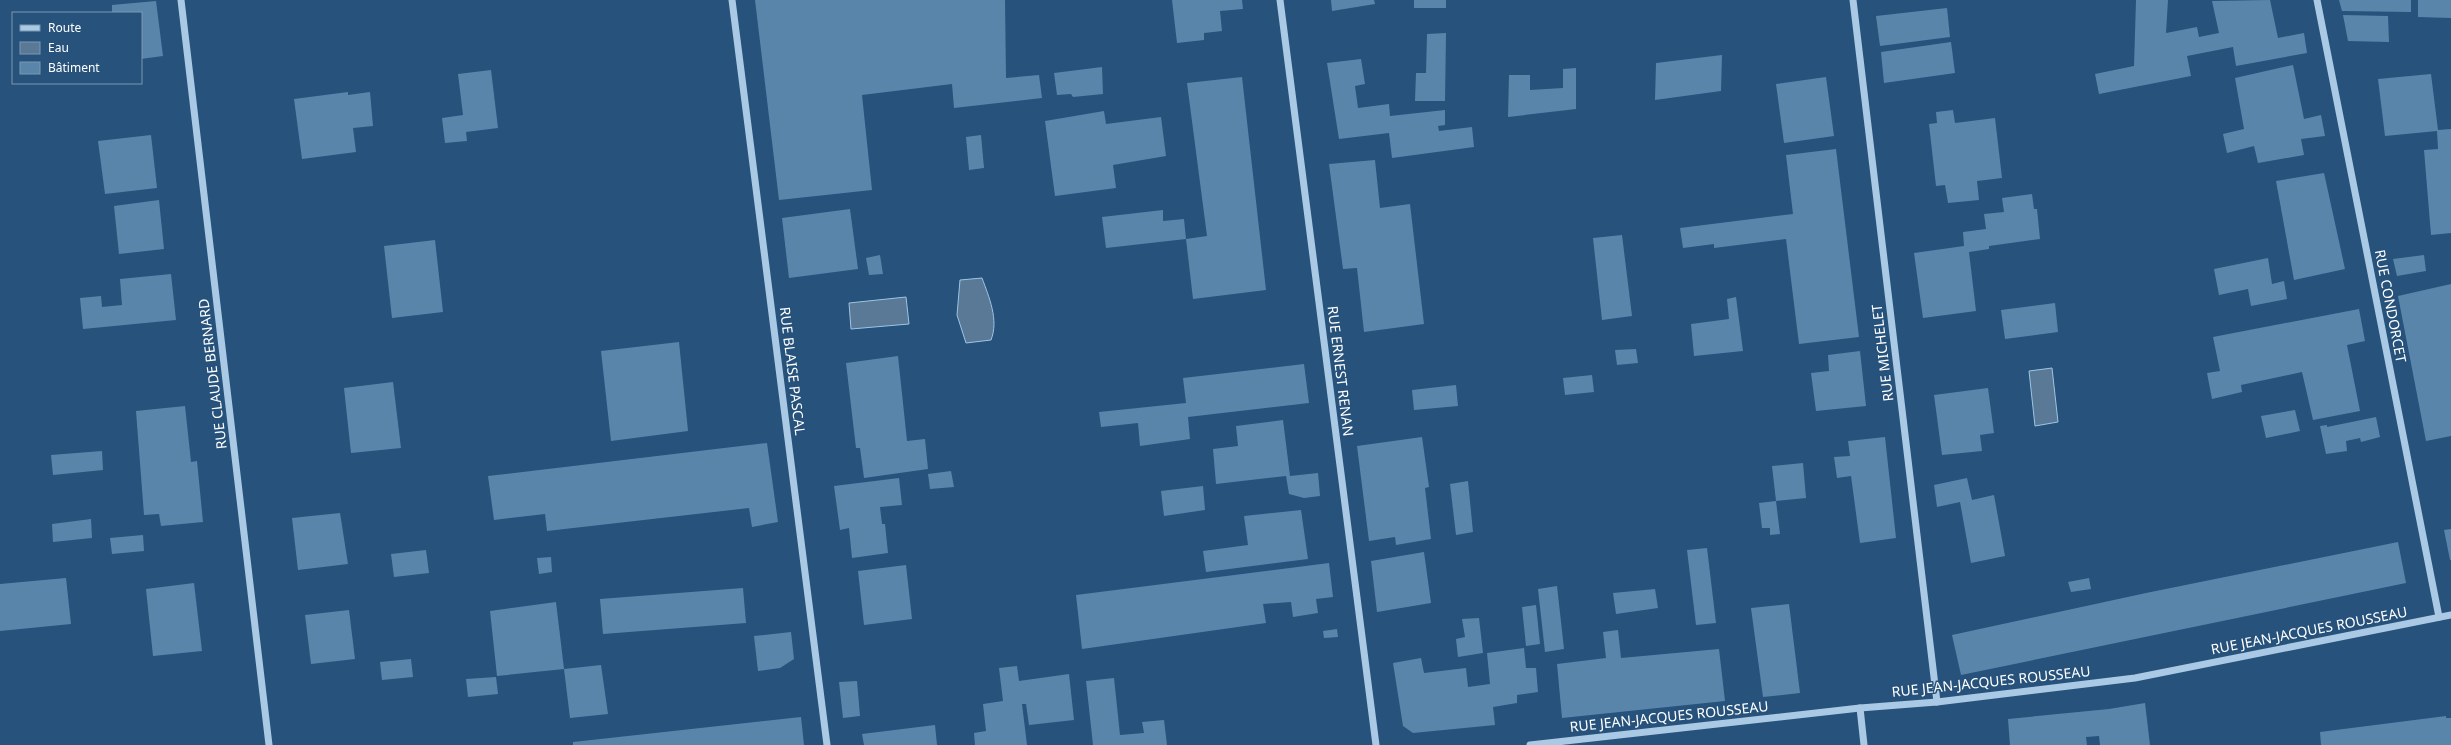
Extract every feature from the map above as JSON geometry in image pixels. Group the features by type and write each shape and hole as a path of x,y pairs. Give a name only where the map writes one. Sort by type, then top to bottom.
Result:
{"street":[{"name":"RUE CLAUDE BERNARD","path":"180,0 269,745"},
{"name":"RUE BLAISE PASCAL","path":"732,0 827,745"},
{"name":"RUE ERNEST RENAN","path":"1280,0 1376,745"},
{"name":"RUE MICHELET","path":"1853,0 1937,702"},
{"name":"RUE CONDORCET","path":"2317,0 2438,617"},
{"name":"RUE JEAN-JACQUES ROUSSEAU","path":"1530,745 1860,708 1937,702 2134,678 2451,614"},
{"path":"1860,708 1864,745"}],"water":[{"path":"982,278 994,317 993,332 991,340 966,343 957,315 960,280"},
{"path":"906,297 909,324 851,329 849,303"},
{"path":"2052,368 2058,422 2035,426 2029,371"}],"building":[{"path":"755,0 1005,0 1006,78 1039,75 1042,98 954,108 952,84 862,95 872,190 779,200"},
{"path":"1172,0 1242,0 1243,9 1220,11 1222,31 1204,33 1204,40 1177,43"},
{"path":"1331,0 1374,0 1375,4 1332,11"},
{"path":"1414,0 1446,0 1446,8 1414,8"},
{"path":"2136,0 2168,0 2166,33 2197,27 2199,37 2219,33 2212,1 2270,0 2278,38 2304,33 2307,53 2236,66 2233,47 2187,56 2191,76 2099,94 2095,74 2134,66"},
{"path":"2339,0 2411,0 2411,12 2342,11"},
{"path":"2418,0 2451,0 2451,18 2418,17"},
{"path":"156,1 163,56 142,59 142,12 112,12 112,5"},
{"path":"1947,8 1950,37 1880,46 1876,16"},
{"path":"2343,15 2388,16 2389,42 2348,41"},
{"path":"1446,33 1445,101 1415,101 1416,73 1426,73 1427,34"},
{"path":"1951,42 1955,73 1884,83 1881,52"},
{"path":"1722,55 1721,91 1655,100 1656,63"},
{"path":"1361,59 1365,84 1355,86 1358,108 1389,104 1390,116 1445,110 1445,125 1438,126 1439,131 1472,127 1474,147 1392,158 1389,133 1339,139 1327,63"},
{"path":"2293,65 2304,119 2321,115 2325,136 2301,139 2304,155 2258,163 2254,146 2227,153 2223,134 2244,129 2235,78"},
{"path":"1102,67 1103,94 1073,97 1071,94 1057,95 1054,73"},
{"path":"1576,68 1576,109 1508,117 1509,75 1530,75 1530,90 1563,88 1563,69"},
{"path":"491,70 498,128 466,132 467,141 445,143 442,118 463,115 458,74"},
{"path":"2431,74 2438,130 2451,129 2451,233 2431,235 2424,150 2438,149 2437,131 2385,136 2378,79"},
{"path":"1242,77 1266,290 1193,299 1186,239 1207,236 1187,83"},
{"path":"1826,77 1834,136 1784,143 1776,84"},
{"path":"348,92 348,95 370,92 373,126 353,128 356,152 302,159 294,99"},
{"path":"1953,110 1955,123 1995,118 2002,178 1977,181 1979,200 1948,203 1945,185 1936,186 1929,124 1937,123 1936,112"},
{"path":"1104,111 1106,124 1161,117 1166,156 1113,165 1116,188 1055,196 1045,121"},
{"path":"151,135 157,188 105,194 98,141"},
{"path":"981,135 984,168 969,170 966,137"},
{"path":"1836,149 1859,337 1799,344 1786,239 1714,248 1714,244 1683,248 1680,228 1793,214 1786,155"},
{"path":"1375,160 1380,208 1410,204 1424,324 1364,332 1357,268 1343,269 1329,164"},
{"path":"2324,173 2345,269 2294,280 2276,181"},
{"path":"2032,194 2034,209 2037,209 2040,239 1989,246 1989,249 1969,252 1976,311 1923,318 1914,253 1964,246 1963,232 1986,229 1984,214 2004,212 2002,198"},
{"path":"159,200 164,249 119,254 114,206"},
{"path":"850,209 858,269 789,278 782,218"},
{"path":"1163,210 1163,221 1184,219 1186,239 1106,248 1102,217"},
{"path":"1622,235 1632,316 1602,320 1593,238"},
{"path":"435,240 443,312 392,318 384,246"},
{"path":"880,255 883,274 869,275 866,258"},
{"path":"2424,255 2426,271 2397,276 2393,259"},
{"path":"2268,258 2272,284 2284,281 2287,299 2251,306 2248,289 2219,295 2214,269"},
{"path":"171,274 176,320 83,329 80,298 101,296 102,307 122,305 120,279"},
{"path":"2451,284 2451,436 2426,441 2398,296"},
{"path":"1736,297 1743,351 1694,356 1691,324 1729,319 1727,299"},
{"path":"2055,303 2058,332 2005,339 2001,310"},
{"path":"2359,309 2365,341 2347,345 2360,411 2313,420 2302,372 2241,385 2242,392 2212,399 2207,373 2220,371 2213,337"},
{"path":"679,342 688,431 611,441 601,351"},
{"path":"1636,349 1638,363 1617,365 1615,350"},
{"path":"1860,351 1866,406 1816,411 1811,373 1829,371 1828,355"},
{"path":"898,356 907,441 925,439 928,469 864,478 860,448 856,448 846,363"},
{"path":"1304,364 1309,403 1188,417 1190,439 1140,446 1138,423 1101,427 1099,412 1186,403 1183,378"},
{"path":"1592,375 1594,392 1565,395 1563,378"},
{"path":"393,382 401,448 351,453 344,388"},
{"path":"1456,385 1458,406 1414,410 1412,390"},
{"path":"1988,388 1994,433 1980,435 1982,451 1942,455 1934,395"},
{"path":"185,406 191,462 197,461 203,522 161,526 159,514 144,515 136,411"},
{"path":"2295,410 2300,431 2266,438 2261,416"},
{"path":"2376,417 2380,437 2361,442 2360,438 2346,441 2347,451 2326,454 2320,426 2327,425 2327,427"},
{"path":"1283,420 1290,476 1318,473 1320,496 1304,498 1289,494 1286,476 1216,484 1213,449 1238,446 1236,426"},
{"path":"1422,437 1429,487 1425,488 1431,539 1396,545 1395,537 1369,541 1357,446"},
{"path":"1885,437 1896,538 1860,543 1851,476 1837,478 1834,457 1850,456 1848,441"},
{"path":"767,443 778,522 752,527 749,508 547,531 545,514 494,520 488,476"},
{"path":"102,451 103,470 53,475 51,455"},
{"path":"1803,463 1806,498 1776,501 1772,466"},
{"path":"951,471 954,487 930,489 928,474"},
{"path":"899,478 902,505 880,507 882,524 885,524 888,553 852,558 849,528 840,530 834,486"},
{"path":"1967,478 1972,500 1994,495 2005,556 1971,563 1960,502 1937,507 1934,485"},
{"path":"1468,481 1473,532 1456,535 1450,484"},
{"path":"1203,486 1205,510 1164,516 1161,491"},
{"path":"1776,501 1780,534 1770,535 1770,528 1762,528 1759,503"},
{"path":"1301,510 1308,559 1206,572 1203,551 1248,545 1244,516"},
{"path":"340,513 348,564 298,570 292,518"},
{"path":"91,519 92,538 53,542 52,524"},
{"path":"2451,529 2451,560 2450,560 2444,530"},
{"path":"143,535 144,551 112,554 110,538"},
{"path":"2398,542 2406,583 1961,675 1952,635 2146,593"},
{"path":"1707,548 1716,623 1696,625 1687,550"},
{"path":"426,550 429,573 394,577 391,554"},
{"path":"1424,552 1431,603 1377,612 1371,561"},
{"path":"551,557 552,572 539,574 537,558"},
{"path":"1329,563 1333,597 1316,599 1318,613 1293,617 1291,602 1263,604 1266,623 1082,649 1076,595"},
{"path":"906,565 912,619 864,625 858,571"},
{"path":"66,578 71,624 0,631 0,584"},
{"path":"2089,578 2091,589 2071,592 2068,582"},
{"path":"194,583 202,651 153,656 146,589"},
{"path":"1557,586 1564,649 1545,652 1538,589"},
{"path":"743,588 746,623 603,634 600,599"},
{"path":"1655,589 1658,608 1616,614 1613,593"},
{"path":"556,602 564,669 497,676 490,611"},
{"path":"1789,604 1800,693 1763,697 1751,608"},
{"path":"1536,605 1540,644 1526,646 1522,607"},
{"path":"349,610 355,659 311,664 305,615"},
{"path":"1479,618 1483,653 1458,657 1456,639 1465,637 1462,619"},
{"path":"1337,629 1338,637 1324,638 1323,631"},
{"path":"1618,630 1621,658 1719,649 1725,701 1562,718 1557,664 1606,658 1603,632"},
{"path":"791,632 794,659 780,668 758,671 754,636"},
{"path":"1524,648 1526,668 1536,668 1538,692 1517,695 1517,703 1493,707 1495,725 1413,733 1403,726 1393,663 1421,658 1424,673 1466,668 1468,687 1490,684 1487,653"},
{"path":"411,659 413,677 382,680 380,662"},
{"path":"601,665 608,714 570,718 564,669"},
{"path":"1017,666 1019,681 1069,674 1074,720 1029,725 1026,704 1022,704 1027,745 975,745 974,733 986,731 983,704 1003,701 999,668"},
{"path":"496,677 498,694 468,697 466,679"},
{"path":"1114,678 1120,735 1144,733 1142,722 1164,720 1167,745 1093,745 1086,681"},
{"path":"857,681 860,716 843,718 839,682"},
{"path":"2145,703 2150,745 2100,745 2099,736 2086,737 2087,745 2010,745 2008,719 2109,709"},
{"path":"2446,716 2446,718 2451,718 2451,745 2321,745 2320,732"},
{"path":"801,717 804,745 573,745 573,742"},
{"path":"935,725 937,745 864,745 862,734"}]}
